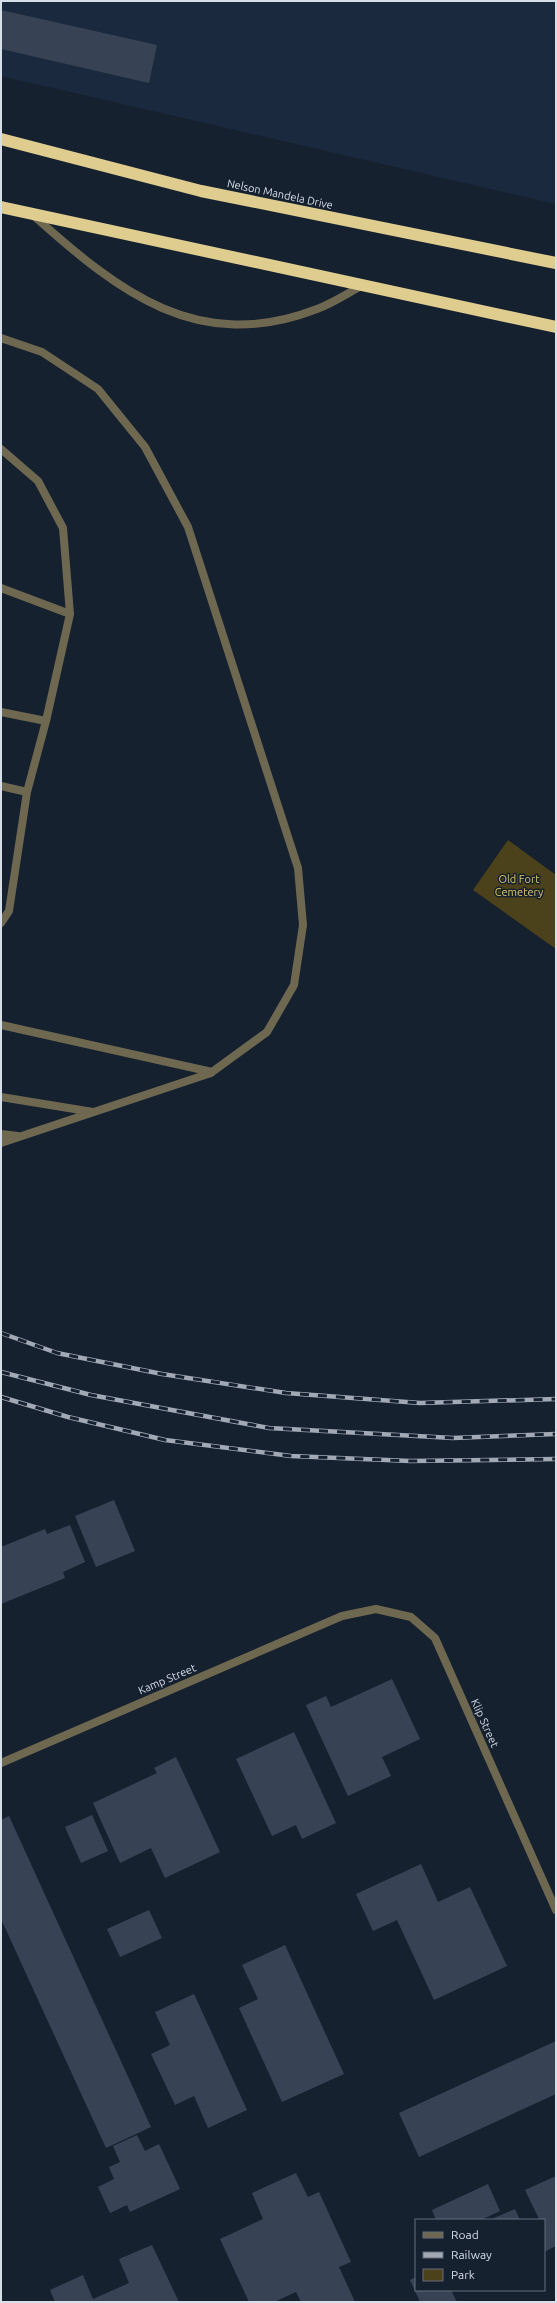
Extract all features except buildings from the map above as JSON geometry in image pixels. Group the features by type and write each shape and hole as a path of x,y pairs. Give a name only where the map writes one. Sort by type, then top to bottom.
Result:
{"highway":[{"name":"Nelson Mandela Drive","path":"1,139 201,191 556,263"},
{"path":"1,207 556,327"}],"street":[{"path":"32,214 75,252 113,281 149,303 182,317 217,323 256,325 290,318 319,309 364,285"},
{"path":"1,338 42,352 98,389 145,447 188,527 298,868 303,925 294,985 267,1032 212,1072 23,1137 1,1143"},
{"path":"1,449 38,481 63,528 70,614 46,721 27,792 9,911 1,923"},
{"path":"1,588 70,614"},
{"path":"1,712 46,721"},
{"path":"1,786 27,792"},
{"path":"1,1025 212,1072"},
{"path":"1,1097 96,1112"},
{"path":"1,1134 23,1137"},
{"name":"Klip Street","path":"342,1616 376,1610 411,1617 435,1638 556,1910"},
{"name":"Kamp Street","path":"1,1763 342,1616"}],"shaded area":[{"path":"1,1 556,1 556,204 1,76"}],"green space":[{"name":"Old Fort Cemetery","path":"508,840 556,875 556,949 473,890"}],"railway":[{"path":"1,1333 57,1353 162,1374 286,1393 420,1403 556,1399"},
{"path":"1,1372 91,1395 269,1428 453,1438 556,1434"},
{"path":"1,1397 68,1417 165,1440 291,1456 410,1461 556,1459"}]}
